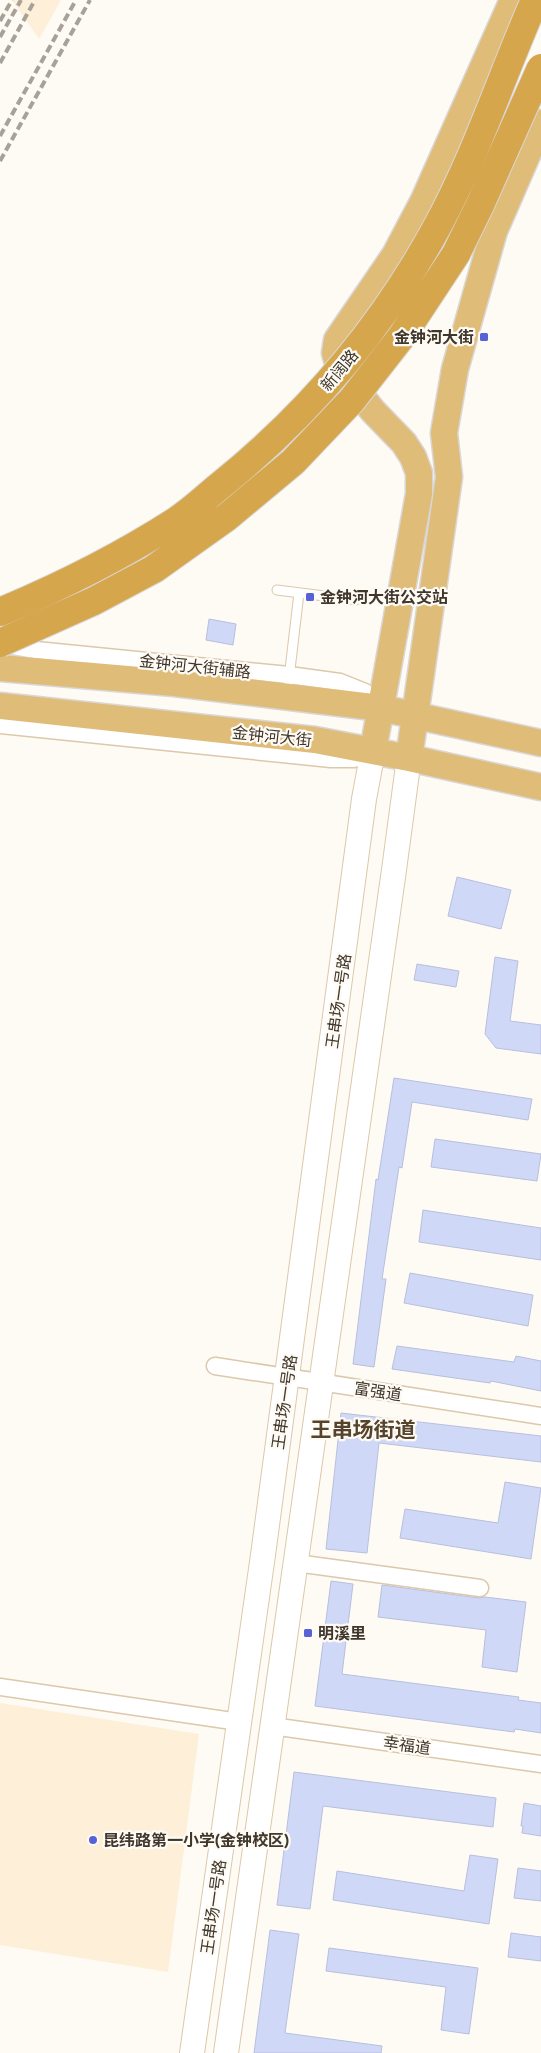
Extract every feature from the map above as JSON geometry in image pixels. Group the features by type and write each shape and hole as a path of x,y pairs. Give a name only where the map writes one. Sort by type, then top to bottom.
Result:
{"highway":[{"name":"新阔路","path":"0,612 81,576 178,520 243,467 296,420 351,358 398,291 438,225 471,156 535,0"},
{"name":"新阔路","path":"0,643 94,601 154,569 227,517 293,462 352,400 402,336 456,254 541,68"}],"main road":[{"path":"373,751 419,494 419,473 413,457 404,443 373,411 340,370 335,353 337,340 395,255 424,200 513,0"},
{"path":"409,758 449,477 444,432 455,369 494,231 541,123"},
{"path":"0,668 288,685 321,700 415,714 541,743"},
{"path":"315,740 329,734 334,729 336,721 332,711 321,700"},
{"name":"金钟河大街","path":"0,706 315,740 409,758 541,787"},
{"name":"王串场一号路","path":"192,2053 287,1377 363,809 373,751"},
{"name":"王串场一号路","path":"226,2053 409,758"}],"street":[{"name":"金钟河大街辅路","path":"0,643 36,650 288,685 340,682 365,692 381,708"},
{"path":"0,726 331,759 354,760 373,751"},
{"name":"富强道","path":"215,1366 541,1416"},
{"path":"296,1562 480,1588"},
{"path":"0,1687 239,1722"},
{"name":"幸福道","path":"272,1726 541,1764"}],"lane":[{"path":"277,590 356,600"},
{"path":"288,685 299,593"}],"shaded area":[{"path":"12,0 61,0 39,39"},
{"name":"昆纬路第一小学(金钟校区)","path":"0,1703 199,1734 168,1972 0,1945"}],"building":[{"path":"209,619 236,624 233,645 206,640"},
{"path":"457,877 511,890 501,929 448,916"},
{"path":"495,957 518,961 510,1021 541,1025 541,1054 496,1048 485,1034"},
{"path":"417,964 459,971 456,987 414,980"},
{"path":"394,1078 532,1099 528,1120 412,1102 402,1168 399,1167 382,1279 386,1279 374,1367 353,1364 376,1179 378,1180"},
{"path":"435,1139 541,1154 537,1181 431,1167"},
{"path":"423,1210 541,1228 541,1260 419,1242"},
{"path":"410,1273 533,1295 528,1326 404,1303"},
{"path":"397,1346 514,1362 516,1356 541,1361 541,1391 491,1381 490,1383 392,1369"},
{"path":"341,1413 541,1436 541,1462 379,1443 367,1553 326,1549"},
{"path":"505,1482 541,1488 531,1559 400,1538 405,1509 498,1523"},
{"path":"331,1581 353,1584 342,1674 519,1697 518,1700 541,1703 541,1733 515,1729 514,1732 315,1706"},
{"path":"382,1585 479,1598 485,1597 526,1602 517,1672 482,1667 486,1630 378,1617"},
{"path":"294,1772 496,1798 493,1827 323,1806 310,1909 277,1905"},
{"path":"524,1803 541,1806 541,1836 522,1833"},
{"path":"470,1855 498,1859 489,1924 333,1900 337,1871 464,1891"},
{"path":"518,1868 541,1871 541,1901 514,1898"},
{"path":"270,1930 299,1934 285,2033 382,2046 381,2053 254,2053"},
{"path":"511,1933 541,1937 541,1961 508,1957"},
{"path":"329,1948 478,1968 469,2034 441,2030 446,1987 326,1971"}],"railway":[{"path":"0,21 12,0"},
{"path":"0,37 21,0"},
{"path":"0,63 35,0"},
{"path":"0,136 76,0"},
{"path":"0,161 90,0"}],"place":[{"name":"金钟河大街","path":"484,337"},
{"name":"金钟河大街公交站","path":"310,597"},
{"name":"明溪里","path":"308,1633"},
{"name":"昆纬路第一小学(金钟校区)","path":"93,1840"}],"district":[{"name":"王串场街道","path":"363,1430"}]}
